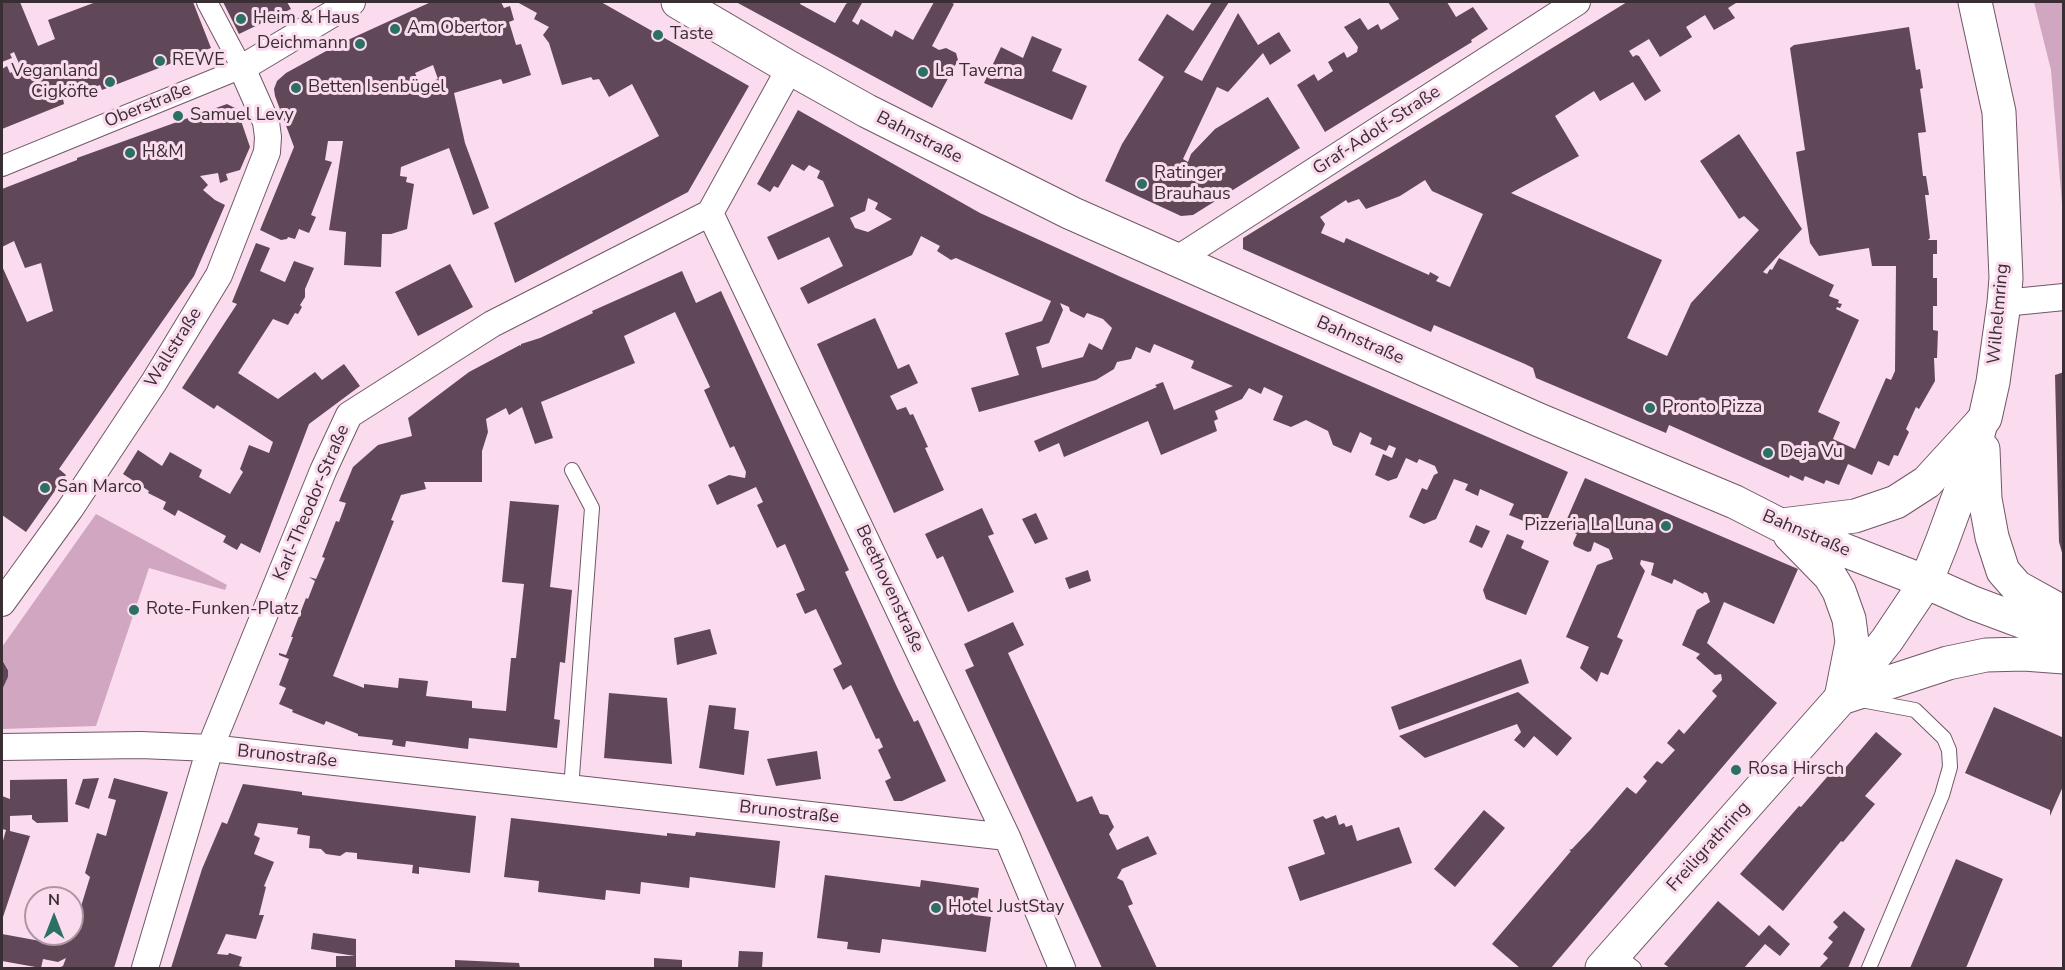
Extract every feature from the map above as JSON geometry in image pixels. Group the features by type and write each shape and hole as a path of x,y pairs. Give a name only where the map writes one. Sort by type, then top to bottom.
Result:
{"street":[{"path":"207,2 242,68"},
{"name":"Oberstraße","path":"2,166 242,68 352,2"},
{"name":"Bahnstraße","path":"678,2 867,111 1071,213 1539,420 1735,502 1780,525 2064,637"},
{"name":"Graf-Adolf-Straße","path":"1176,260 1577,2"},
{"name":"Wilhelmring","path":"1926,582 1967,474 1981,423 1985,418 1993,382 2004,303 2006,278 1999,112 1975,2"},
{"name":"Wallstraße","path":"2,603 64,518 154,382 219,275 267,152 266,122 242,68"},
{"path":"710,213 790,68"},
{"name":"Karl-Theodor-Straße","path":"145,969 210,748 323,471 349,415 492,324 710,213"},
{"name":"Beethovenstraße","path":"710,213 1007,837 1062,969"},
{"path":"2004,303 2064,297"},
{"path":"1780,525 1855,516 1896,502 1927,482 1981,423"},
{"path":"1981,423 1985,499 1992,537 2003,571 2017,587 2064,613"},
{"path":"1780,525 1821,566 1839,591 1849,619 1852,642 1841,698 1948,663 1986,655 2024,654 2064,657"},
{"name":"Freiligrathring","path":"1617,963 1841,698 1887,640 1926,582"},
{"name":"Brunostraße","path":"2,747 210,748 1007,837"}],"lane":[{"path":"571,789 592,508 572,470"},
{"path":"1841,698 1902,706 1915,710 1944,738 1949,750 1950,767 1942,795 1869,969"}],"shaded area":[{"path":"2034,2 2063,2 2063,216 2051,70"},
{"path":"96,514 227,585 225,590 149,568 96,726 2,729 2,690 8,677 8,669 2,660 2,647"}],"building":[{"path":"2,2 20,2 38,46 55,39 48,20 96,2 193,2 211,48 184,58 182,53 170,57 172,63 102,90 100,85 63,99 64,104 2,129 2,69 7,66 10,73 21,68 14,52 10,54 12,58 2,62"},
{"path":"223,2 287,2 291,9 239,34"},
{"path":"431,2 501,2 504,8 510,6 514,20 509,22 516,45 521,44 531,75 503,84 501,79 454,93 465,143 489,208 473,215 449,148 401,167 400,176 407,177 406,182 414,184 407,229 382,234 381,267 344,265 346,232 329,230 343,141 328,141 325,160 332,162 311,215 316,217 309,233 299,229 295,239 288,237 281,240 260,230 294,147 275,96 274,89 277,81 286,73 339,44","holes":["433,65 438,79 421,86 415,73"]},
{"path":"517,2 601,2 749,86 688,192 515,283 494,223 659,136 632,84 609,97 599,79 593,80 591,77 562,85 549,43 543,35 549,27 534,19 537,13"},
{"path":"736,2 801,2 800,4 835,23 846,4 860,2 862,3 852,21 858,25 861,19 892,37 895,30 913,40 934,2 950,2 954,4 932,46 939,50 946,48 956,53 958,60 932,108"},
{"path":"1212,2 1229,2 1184,72 1202,81 1238,13 1258,45 1279,32 1291,51 1270,65 1263,53 1228,92 1217,87 1183,159 1188,162 1191,154 1215,129 1268,97 1300,148 1193,215 1181,216 1105,181 1122,144 1164,77 1138,60 1167,14 1193,31"},
{"path":"1388,2 1447,2 1456,17 1473,7 1488,29 1471,40 1472,42 1325,132 1297,85 1314,74 1318,81 1333,71 1328,62 1344,52 1347,58 1357,52 1358,47 1344,27 1360,18 1368,30 1378,24 1381,30 1399,19"},
{"path":"1627,2 1735,2 1728,8 1735,18 1714,30 1705,15 1686,27 1692,37 1660,57 1649,39 1629,51 1633,57 1639,56 1661,91 1645,101 1633,82 1600,101 1594,91 1555,116 1579,156 1511,193 1662,260 1627,338 1667,356 1691,303 1759,230 1744,216 1739,219 1700,161 1739,134 1802,229 1763,272 1767,274 1770,269 1772,270 1779,258 1834,285 1829,296 1839,300 1838,303 1842,304 1836,309 1859,320 1818,412 1840,422 1833,439 1855,449 1886,378 1891,380 1895,371 1896,266 1872,266 1869,248 1819,256 1810,243 1796,152 1805,150 1790,48 1794,45 1909,27 1916,70 1920,69 1923,88 1920,89 1926,132 1918,133 1923,176 1926,176 1929,195 1925,195 1930,238 1928,240 1937,240 1937,254 1933,254 1933,278 1937,278 1937,306 1933,306 1933,330 1938,331 1937,358 1934,358 1935,381 1919,409 1916,407 1906,429 1909,432 1898,456 1894,455 1889,466 1878,461 1872,475 1848,464 1839,485 1826,480 1824,484 1805,476 1803,481 1790,475 1789,478 1669,425 1666,433 1536,378 1533,368 1525,364 1434,325 1431,332 1243,249 1243,238","holes":["1425,180 1432,191 1483,214 1450,287 1436,281 1439,277 1430,272 1429,275 1346,238 1344,243 1321,233 1325,224 1320,217 1346,200 1348,203 1359,199 1366,209 1400,196"]},
{"path":"1032,36 1062,49 1052,71 1087,86 1072,120 984,83 1001,47 1023,58"},
{"path":"227,104 237,109 250,147 240,170 226,174 228,180 220,183 218,173 200,176 208,185 203,190 225,205 194,276 59,469 66,475 26,532 2,515 2,266 27,322 53,311 41,263 25,268 14,241 2,247 2,189 77,160 77,158"},
{"path":"798,110 980,213 1568,472 1545,525 1528,517 1526,522 1509,515 1514,504 1480,489 1478,496 1465,490 1468,484 1454,479 1436,519 1424,524 1409,517 1422,488 1427,490 1434,475 1438,473 1435,466 1419,459 1417,463 1406,458 1397,478 1388,481 1375,475 1383,454 1392,458 1396,448 1389,445 1386,451 1370,444 1372,438 1360,432 1351,453 1333,445 1328,431 1306,420 1291,427 1273,420 1283,396 1264,387 1261,394 1249,388 1242,399 1215,411 1218,419 1214,421 1217,431 1161,455 1148,421 1064,457 1059,443 1039,452 1034,441 1157,387 1155,385 1163,382 1174,410 1233,386 1191,368 1194,361 1154,344 1150,353 1136,347 1131,359 1117,362 1114,369 1096,380 979,412 971,388 1019,375 1005,333 1042,321 1051,301 956,258 951,260 937,251 940,246 921,236 912,255 808,304 800,288 843,266 829,237 778,260 767,237 834,206 823,181 817,178 820,171 809,165 804,171 792,164 778,188 774,186 770,192 757,184","holes":["868,198 878,203 875,209 892,219 868,232 855,228 850,218 865,211","1060,303 1084,318 1087,313 1103,319 1112,328 1102,350 1089,343 1083,357 1042,368 1036,347 1049,343 1063,310"]},
{"path":"256,243 270,248 260,271 285,282 294,261 314,268 298,314 295,313 288,325 273,319 238,373 278,399 315,372 322,380 344,364 360,386 309,424 260,553 241,543 237,550 223,542 226,536 178,510 175,516 163,509 166,502 148,493 149,491 123,474 138,450 162,466 170,452 202,470 199,477 230,494 243,472 240,469 249,445 269,453 273,442 217,405 214,409 182,388 237,304 232,302"},
{"path":"450,264 473,307 418,336 395,292"},
{"path":"682,271 696,303 721,291 849,570 845,572 896,685 914,722 918,720 946,781 902,801 894,801 885,781 891,778 878,750 883,747 879,738 876,739 851,685 843,690 833,669 842,664 816,609 805,614 796,594 805,590 785,544 777,548 757,505 763,502 756,487 717,505 708,485 729,475 745,478 746,472 734,446 730,448 704,390 710,387 675,312 624,336 635,363 541,402 553,438 535,444 522,407 509,415 506,408 486,419 488,432 482,451 482,482 424,482 426,489 401,495 391,520 394,521 333,676 364,688 364,684 398,688 399,678 428,681 426,696 472,701 472,708 506,711 511,658 516,658 524,584 502,582 510,501 559,505 550,587 572,590 565,663 560,662 554,719 560,720 557,748 469,738 468,749 406,741 405,747 392,745 393,740 358,736 358,734 326,721 324,725 279,704 286,688 279,685 289,659 279,653 286,655 306,598 308,599 315,581 309,577 316,579 325,558 322,557 336,521 339,522 346,503 339,501 353,467 378,445 412,436 408,418 469,372 521,344 540,338 593,313 592,311"},
{"path":"875,318 898,369 909,364 918,383 890,396 897,410 906,407 910,415 913,414 944,490 894,513 817,344"},
{"path":"2064,372 2063,556 2059,542 2055,375"},
{"path":"1585,478 1798,569 1774,624 1724,602 1707,643 1777,703 1551,968 1520,968 1492,944 1571,851 1569,850 1591,829 1627,787 1636,794 1647,781 1643,777 1657,761 1662,764 1675,750 1667,743 1679,729 1684,734 1717,696 1712,691 1722,680 1721,674 1715,675 1696,658 1700,654 1682,645 1697,610 1710,602 1707,593 1703,594 1674,579 1672,584 1651,575 1654,563 1641,560 1640,564 1645,571 1617,637 1623,640 1608,675 1601,672 1597,682 1580,668 1589,647 1566,637 1597,565 1613,559 1609,549 1594,542 1591,551 1588,552 1574,546 1577,534 1563,528"},
{"path":"982,508 994,534 988,536 1014,592 968,612 943,556 937,559 925,534"},
{"path":"1036,513 1048,539 1035,544 1022,519"},
{"path":"1476,525 1490,531 1482,548 1469,542"},
{"path":"1507,534 1524,541 1521,548 1549,561 1526,615 1486,599 1483,590"},
{"path":"1088,570 1091,581 1069,589 1065,578"},
{"path":"1013,622 1024,645 1008,653 1077,802 1092,796 1100,814 1108,815 1114,827 1109,834 1117,850 1148,836 1157,854 1122,869 1117,878 1123,881 1133,904 1128,906 1157,968 1102,968 965,670 974,666 964,644"},
{"path":"710,629 717,654 677,665 674,638"},
{"path":"1521,659 1529,683 1399,730 1391,707"},
{"path":"2,660 8,670 8,677 2,690"},
{"path":"1518,692 1572,738 1557,756 1534,736 1524,748 1514,740 1521,732 1517,724 1425,758 1399,736"},
{"path":"609,693 667,698 672,764 604,758"},
{"path":"709,705 736,708 734,729 749,731 744,775 699,768"},
{"path":"1994,707 2064,738 2064,784 2050,816 2050,810 1965,773"},
{"path":"1876,732 1902,754 1865,796 1875,804 1783,911 1740,874 1834,769 1840,774"},
{"path":"817,751 821,779 776,786 767,759"},
{"path":"99,778 89,809 75,804 83,779"},
{"path":"114,778 168,792 114,968 58,968 63,966 66,958 58,962 43,959 41,968 2,961 2,934 24,938 24,946 84,946 84,897 90,877 85,873 97,833 106,836 116,800 108,798"},
{"path":"67,779 68,822 37,823 32,819 32,815 10,816 10,831 30,836 2,920 2,844 6,830 2,829 2,796 10,799 10,780"},
{"path":"243,784 302,792 302,795 476,816 470,873 419,867 419,874 412,873 413,865 357,859 357,853 346,852 340,856 326,854 321,849 309,848 310,836 297,834 298,828 258,823 254,835 260,838 254,854 274,862 264,886 266,887 259,915 264,915 256,939 226,934 217,954 228,955 229,953 242,957 239,966 247,968 171,968 202,869 222,822 227,824"},
{"path":"1484,810 1505,828 1455,887 1434,869"},
{"path":"1336,815 1339,825 1344,823 1346,827 1352,825 1357,841 1399,827 1412,863 1300,901 1288,867 1325,854 1313,820"},
{"path":"511,818 667,836 667,833 695,836 696,832 780,841 775,888 690,877 689,888 641,882 640,894 606,890 605,900 538,892 539,881 504,877"},
{"path":"1956,859 2003,879 1966,968 1910,968"},
{"path":"825,875 920,887 921,880 979,888 975,915 991,917 986,952 882,939 880,953 847,949 848,942 817,938"},
{"path":"1718,901 1759,936 1769,925 1790,944 1780,956 1765,944 1744,968 1670,968 1664,964"},
{"path":"1844,911 1865,929 1848,968 1819,968 1828,958 1823,954 1833,942 1828,938 1838,927 1833,922"},
{"path":"313,933 356,939 356,968 336,968 336,956 355,956 311,949"},
{"path":"739,951 763,952 762,968 738,968"},
{"path":"654,958 682,960 682,968 654,968"},
{"path":"455,960 519,963 520,968 455,968"}],"place":[{"name":"Heim & Haus","path":"241,19"},
{"name":"Am Obertor","path":"395,29"},
{"name":"Taste","path":"658,35"},
{"name":"Deichmann","path":"360,44"},
{"name":"REWE","path":"160,61"},
{"name":"La Taverna","path":"923,72"},
{"name":"Veganland Cigköfte","path":"110,82"},
{"name":"Betten Isenbügel","path":"296,88"},
{"name":"Samuel Levy","path":"178,116"},
{"name":"H&M","path":"130,153"},
{"name":"Ratinger Brauhaus","path":"1142,184"},
{"name":"Pronto Pizza","path":"1650,408"},
{"name":"Deja Vu","path":"1768,453"},
{"name":"San Marco","path":"45,488"},
{"name":"Pizzeria La Luna","path":"1666,526"},
{"name":"Rote-Funken-Platz","path":"134,610"},
{"name":"Rosa Hirsch","path":"1736,770"},
{"name":"Hotel JustStay","path":"936,908"}]}
